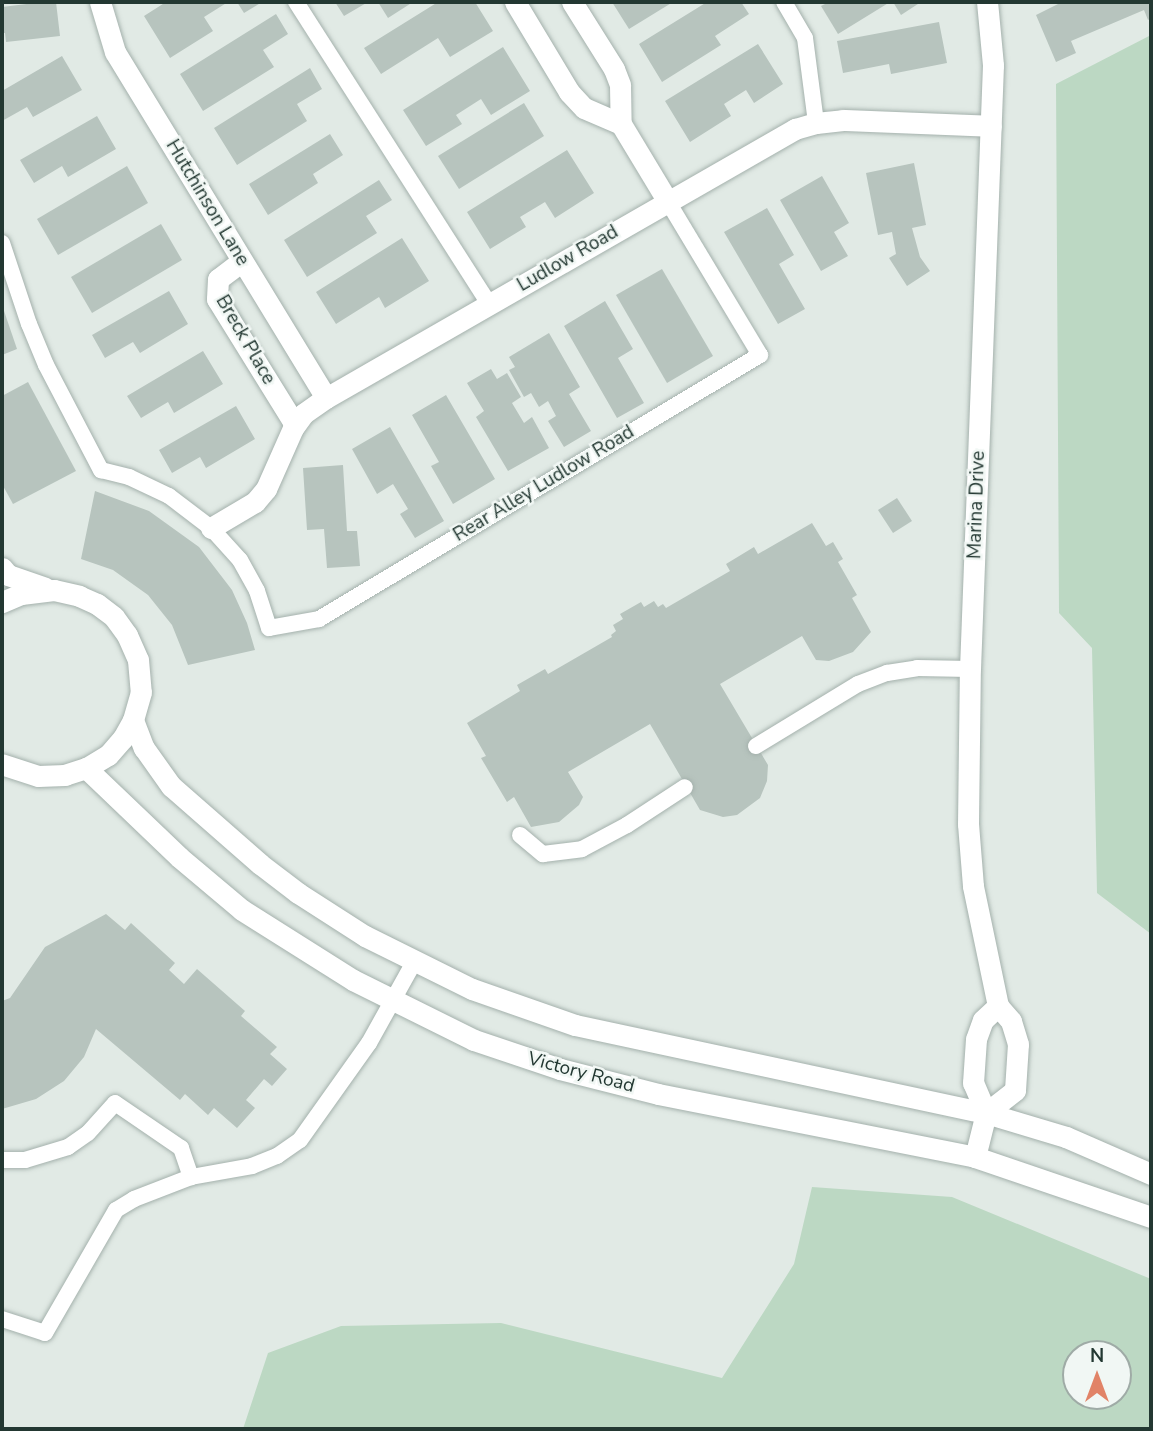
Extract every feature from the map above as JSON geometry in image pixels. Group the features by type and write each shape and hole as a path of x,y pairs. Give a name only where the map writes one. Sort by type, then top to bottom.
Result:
{"street":[{"name":"Hutchinson Lane","path":"100,2 115,52 326,398"},
{"path":"515,2 569,92 584,108 621,124"},
{"path":"572,2 614,69 620,85 621,124 667,202"},
{"name":"Marina Drive","path":"986,1113 1014,1090 1018,1044 1011,1021 998,1006 978,914 970,858 970,669 993,65 987,2"},
{"name":"Ludlow Road","path":"211,528 255,502 266,489 295,425 303,414 326,398 795,129 843,120 991,126"},
{"name":"Breck Place","path":"242,261 218,279 217,299 295,425"},
{"path":"2,568 8,575 79,596 97,604 114,617 127,635 138,660 141,692 133,720 108,755 86,768 65,775 38,776 2,764"},
{"path":"2,602 21,594 54,590"},
{"path":"133,720 144,748 156,768 215,827 308,900 365,936 472,989 575,1025 986,1113 1066,1137 1151,1174"},
{"name":"Victory Road","path":"86,768 179,856 243,911 313,957 392,1001 474,1040 594,1078 975,1157 1151,1217"},
{"path":"975,1157 986,1113 973,1083 976,1039 983,1020 998,1006"}],"lane":[{"path":"296,2 489,304"},
{"path":"784,2 805,38 816,123"},
{"name":"Rear Alley Ludlow Road","path":"211,528 240,560 257,591 269,628 320,619 760,355 667,202"},
{"path":"2,243 33,335 101,470 129,477 169,496 211,528"},
{"path":"756,746 858,684 887,673 918,668 970,669"},
{"path":"520,835 543,854 582,849 627,825 685,787"},
{"path":"2,1319 45,1333 116,1210 134,1199 191,1177 252,1166 277,1156 300,1140 369,1042 414,962"},
{"path":"2,1160 25,1160 68,1147 88,1133 115,1103 181,1148 191,1177"}],"green space":[{"path":"1151,35 1151,934 1097,893 1092,648 1059,613 1056,84"},
{"path":"812,1187 952,1197 1151,1279 1151,1429 243,1429 268,1353 341,1326 501,1323 722,1378 794,1264"}],"building":[{"path":"56,2 60,36 6,42 5,33 2,33 2,7"},
{"path":"166,2 228,2 204,17 213,31 170,58 144,16"},
{"path":"237,2 262,2 244,13"},
{"path":"335,2 368,2 344,16"},
{"path":"378,2 413,2 388,18"},
{"path":"438,2 475,2 493,31 450,57 438,38 381,74 364,48"},
{"path":"612,2 673,2 629,29"},
{"path":"707,2 741,2 749,14 715,36 721,45 662,82 639,44"},
{"path":"829,2 890,2 838,34 821,6"},
{"path":"893,2 921,2 901,15"},
{"path":"1062,2 1151,2 1151,18 1148,20 1144,10 1071,41 1076,53 1056,62 1036,15"},
{"path":"276,14 288,34 263,50 274,67 203,111 180,74"},
{"path":"939,22 947,63 891,74 889,64 843,73 837,41"},
{"path":"758,44 783,84 754,103 746,90 724,104 731,116 690,142 665,101"},
{"path":"503,47 530,91 491,115 481,99 456,115 462,124 426,146 403,110"},
{"path":"62,56 82,90 33,117 27,107 2,121 2,91"},
{"path":"310,68 322,89 297,104 307,121 237,165 214,128"},
{"path":"524,103 544,136 459,189 438,156"},
{"path":"97,116 116,149 68,177 62,166 34,183 20,160"},
{"path":"330,134 343,155 313,174 318,183 268,215 249,184"},
{"path":"567,150 594,193 555,218 545,202 520,217 526,227 490,249 467,212"},
{"path":"914,163 926,225 912,228 920,257 930,271 907,286 889,258 896,254 892,232 878,235 866,173"},
{"path":"127,166 148,203 58,255 37,219"},
{"path":"822,176 849,223 834,232 848,256 821,271 780,200"},
{"path":"379,180 392,200 366,216 377,233 307,277 284,240"},
{"path":"767,208 794,255 779,264 805,309 778,324 724,232"},
{"path":"161,224 182,260 92,313 71,277"},
{"path":"402,238 429,281 385,308 379,297 336,324 316,292"},
{"path":"662,269 713,356 667,383 616,295"},
{"path":"169,291 188,324 140,353 133,342 105,358 92,335"},
{"path":"605,301 633,349 618,358 644,403 617,418 564,326"},
{"path":"2,305 17,349 2,355"},
{"path":"549,333 580,387 569,394 591,431 564,447 548,421 556,416 548,401 539,407 531,393 524,397 509,370 515,367 509,357"},
{"path":"203,351 223,384 174,413 168,402 141,418 127,396"},
{"path":"491,369 497,379 507,373 521,397 512,403 524,423 532,417 549,448 508,471 476,417 484,411 467,383"},
{"path":"28,382 76,471 13,504 2,484 2,396"},
{"path":"446,395 495,479 453,504 431,466 439,462 412,415"},
{"path":"236,406 255,439 206,468 200,457 172,473 159,450"},
{"path":"390,427 444,521 415,538 400,514 408,509 393,484 377,494 352,449"},
{"path":"343,465 347,531 357,531 360,566 327,568 324,529 307,530 303,468"},
{"path":"95,491 149,511 199,547 232,590 247,623 255,650 188,665 172,625 148,595 113,570 81,559"},
{"path":"897,498 912,521 893,533 878,510"},
{"path":"812,523 826,546 833,542 843,559 838,562 857,595 852,598 871,632 853,652 829,661 816,660 802,636 720,684 768,765 767,781 760,798 737,815 723,817 700,810 650,724 568,772 583,797 579,805 559,822 531,827 514,797 507,802 481,758 486,756 467,723 520,691 517,685 545,669 548,674 612,637 616,631 613,625 623,619 620,614 641,602 644,607 654,601 658,607 663,604 666,608 730,571 726,564 754,547 758,554"},
{"path":"106,914 125,930 131,923 175,963 169,970 184,984 197,969 245,1011 241,1016 277,1047 270,1054 287,1069 272,1086 264,1079 246,1100 255,1108 237,1128 214,1108 208,1115 185,1094 180,1100 96,1029 84,1057 64,1081 36,1099 2,1109 2,1001 10,998 45,947"}]}
